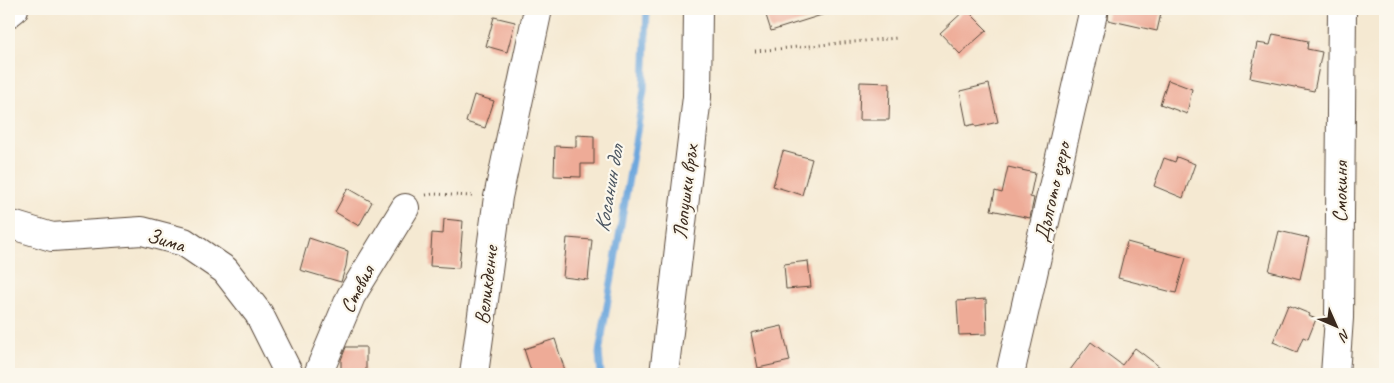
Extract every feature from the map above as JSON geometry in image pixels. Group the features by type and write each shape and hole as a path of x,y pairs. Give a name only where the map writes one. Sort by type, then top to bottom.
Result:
{"street":[{"path":"9,13 14,9"},
{"name":"Великденче","path":"474,374 498,197 538,9"},
{"name":"Лопушки връх","path":"664,374 696,97 698,9"},
{"name":"Дългото езеро","path":"1010,374 1094,9"},
{"name":"Смокиня","path":"1335,374 1339,318 1342,9"},
{"name":"Стевия","path":"318,374 350,296 404,208"},
{"name":"Зима","path":"9,224 52,238 142,231 184,242 225,270 259,314 289,374"}],"path":[{"path":"755,51 897,38"},
{"path":"404,208 418,196 434,194 498,197"}],"building":[{"path":"764,9 827,9 828,13 771,31"},
{"path":"966,9 987,30 960,54 940,33"},
{"path":"1109,9 1162,9 1157,31 1108,20"},
{"path":"494,17 515,22 507,52 486,46"},
{"path":"1273,34 1308,41 1307,49 1322,52 1314,91 1250,78 1257,43 1270,45"},
{"path":"1168,80 1192,89 1187,114 1160,104"},
{"path":"860,82 890,83 889,120 859,120"},
{"path":"989,84 998,122 976,127 975,124 967,126 960,91"},
{"path":"474,95 494,101 485,128 466,122"},
{"path":"576,135 594,136 594,164 581,164 581,177 554,176 555,146 576,147"},
{"path":"783,151 812,159 802,195 773,186"},
{"path":"1177,157 1195,164 1183,198 1154,186 1164,158 1175,162"},
{"path":"1008,167 1035,173 1030,197 1034,198 1030,218 991,210 995,191 1002,193"},
{"path":"348,188 372,202 359,226 335,212"},
{"path":"444,219 463,221 459,268 430,266 432,233 443,234"},
{"path":"1279,231 1309,238 1300,279 1269,271"},
{"path":"309,238 348,251 341,282 300,270"},
{"path":"567,238 592,240 588,280 563,277"},
{"path":"1127,242 1186,258 1176,293 1118,278"},
{"path":"808,261 811,287 786,289 784,264"},
{"path":"986,299 987,334 959,335 957,301"},
{"path":"1288,305 1310,314 1309,316 1316,319 1308,339 1303,337 1297,352 1273,342"},
{"path":"782,326 790,361 758,368 751,333"},
{"path":"555,339 566,374 532,374 524,349"},
{"path":"1091,342 1122,365 1135,348 1169,374 1067,374"},
{"path":"346,347 366,347 366,374 341,374 341,360"}],"waterway":[{"name":"Косанин дол","path":"601,374 599,353 644,90 647,9"}]}
